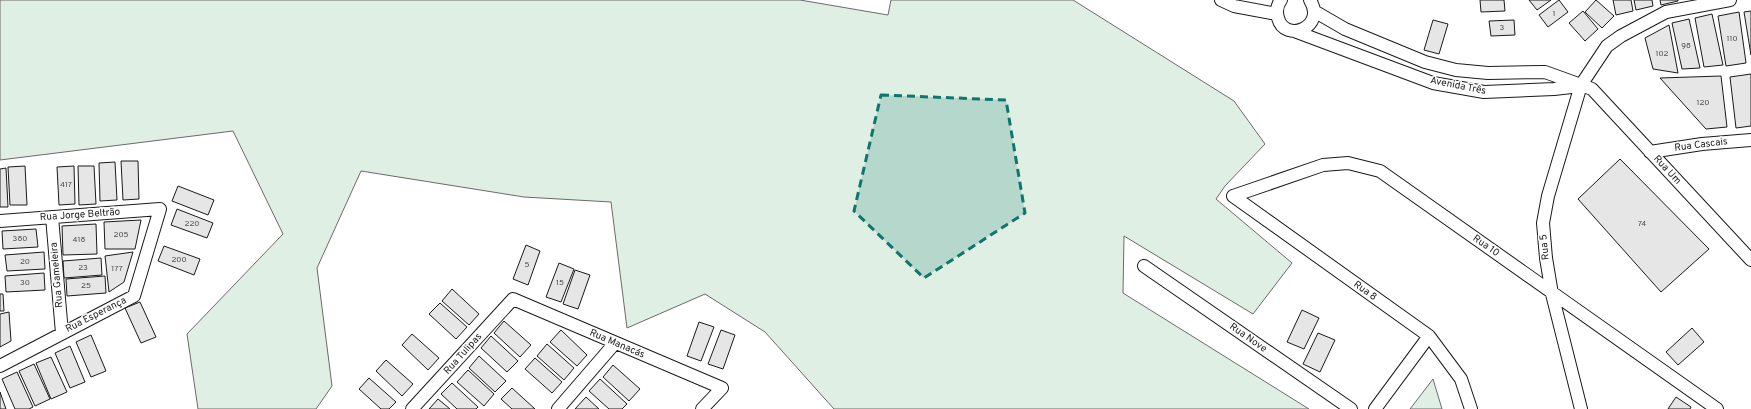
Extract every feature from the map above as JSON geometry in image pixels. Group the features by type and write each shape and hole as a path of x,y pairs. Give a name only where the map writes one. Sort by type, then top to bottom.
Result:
{"street":[{"path":"1221,0 1234,6 1277,14 1277,9 1281,0"},
{"path":"1586,87 1607,46 1621,36 1666,12 1730,0"},
{"name":"Avenida Três","path":"1294,31 1301,30 1311,23 1312,5"},
{"name":"Avenida Três","path":"1312,5 1345,29 1425,62 1456,70 1488,73 1545,72 1586,87"},
{"name":"Avenida Três","path":"1277,14 1282,26 1290,30 1433,83 1484,92 1586,87"},
{"name":"Rua Um","path":"1586,87 1650,152 1751,260"},
{"name":"Rua 5","path":"1581,409 1552,292 1546,258 1543,223 1548,196 1586,87"},
{"name":"Rua Cascais","path":"1650,152 1702,144 1751,140"},
{"name":"Rua 10","path":"1233,196 1323,165 1348,163 1380,171 1717,409"},
{"name":"Rua 8","path":"1233,196 1429,336 1461,379 1471,409"},
{"name":"Rua Jorge Beltrão","path":"0,221 160,209"},
{"name":"Rua Esperança","path":"0,366 134,296 160,209"},
{"name":"Rua Gameleira","path":"52,217 62,333"},
{"name":"Rua Nove","path":"1144,266 1351,409"},
{"name":"Rua Manacás","path":"513,299 722,388 702,409"},
{"name":"Rua Tulipas","path":"412,409 513,299"},
{"path":"1375,409 1429,336"},
{"path":"558,409 615,343"}],"highlighted area":[{"path":"881,95 1006,100 1025,213 924,278 854,211"}],"green space":[{"path":"0,0 800,0 888,15 891,0 1073,0 1234,101 1265,144 1225,186 1216,199 1292,263 1253,314 1124,236 1123,293 1309,409 834,409 765,332 705,294 627,328 611,202 524,197 361,171 317,268 332,386 316,409 198,409 187,334 283,234 233,131 0,160"},
{"path":"1433,379 1442,409 1410,409"}],"building":[{"path":"1480,0 1504,0 1505,11 1481,12"},
{"path":"1529,0 1551,0 1537,10"},
{"path":"1559,0 1568,12 1548,27 1539,15"},
{"path":"1596,0 1614,16 1602,28 1585,12"},
{"path":"1613,0 1631,0 1633,11 1616,15"},
{"path":"1634,0 1652,0 1653,6 1636,10"},
{"path":"1660,0 1678,0 1678,1 1661,5"},
{"path":"1583,11 1598,29 1585,41 1569,23"},
{"path":"1751,11 1751,55 1744,12"},
{"path":"1739,12 1746,63 1726,66 1718,16"},
{"path":"1712,14 1723,65 1704,67 1695,18"},
{"path":"1689,19 1700,68 1682,69 1672,23"},
{"path":"1433,20 1448,24 1439,54 1424,50"},
{"path":"1514,20 1515,35 1491,36 1489,21"},
{"path":"1669,25 1678,73 1653,69 1645,38"},
{"path":"1751,74 1751,126 1736,128 1730,77"},
{"path":"1721,76 1727,127 1706,129 1660,78"},
{"path":"1620,159 1709,249 1661,292 1578,199"},
{"path":"121,161 138,161 139,199 123,200"},
{"path":"115,162 117,200 100,201 99,163"},
{"path":"25,166 27,205 10,205 8,167"},
{"path":"74,166 75,204 59,205 57,167"},
{"path":"78,166 94,166 96,204 79,205"},
{"path":"6,168 8,207 0,207 0,169"},
{"path":"178,186 214,200 208,215 172,201"},
{"path":"177,209 213,223 207,238 171,225"},
{"path":"141,220 135,249 105,249 104,222"},
{"path":"96,224 97,254 63,255 62,226"},
{"path":"36,229 38,247 3,249 2,231"},
{"path":"526,245 540,251 528,285 513,279"},
{"path":"164,246 200,259 194,275 158,261"},
{"path":"44,252 45,269 7,271 5,255"},
{"path":"133,252 124,282 109,292 105,256"},
{"path":"101,258 102,275 64,278 63,261"},
{"path":"559,263 574,269 561,302 546,297"},
{"path":"575,270 590,275 578,309 563,304"},
{"path":"44,273 45,290 6,292 5,276"},
{"path":"105,276 106,293 67,296 66,279"},
{"path":"452,289 479,314 469,325 442,301"},
{"path":"0,294 3,294 4,311 0,311"},
{"path":"140,302 156,337 141,343 125,308"},
{"path":"440,303 467,327 456,339 429,314"},
{"path":"1302,310 1319,318 1304,349 1287,342"},
{"path":"9,312 11,341 0,347 0,314"},
{"path":"504,321 531,345 520,357 494,333"},
{"path":"699,322 714,327 701,361 687,356"},
{"path":"1692,328 1704,342 1678,365 1666,352"},
{"path":"561,330 587,355 577,366 550,342"},
{"path":"721,330 735,335 723,369 708,364"},
{"path":"1318,333 1335,340 1320,372 1303,364"},
{"path":"412,334 439,358 428,370 402,345"},
{"path":"91,335 106,371 91,377 76,342"},
{"path":"491,336 518,361 507,372 481,348"},
{"path":"547,344 574,368 564,380 537,356"},
{"path":"70,346 85,382 70,388 55,353"},
{"path":"479,356 506,381 495,392 469,368"},
{"path":"51,357 67,392 51,399 36,363"},
{"path":"535,358 562,382 552,393 525,369"},
{"path":"386,360 413,384 402,396 376,371"},
{"path":"34,364 50,399 35,406 19,371"},
{"path":"613,365 640,389 629,401 603,377"},
{"path":"468,370 494,394 484,406 457,382"},
{"path":"17,372 33,407 29,409 15,409 2,379"},
{"path":"369,378 396,402 389,409 381,409 359,389"},
{"path":"600,379 627,404 622,409 609,409 589,391"},
{"path":"452,383 478,407 476,409 457,409 441,394"},
{"path":"512,388 535,409 512,409 501,399"},
{"path":"0,392 6,409 0,409"},
{"path":"586,397 599,409 575,409"},
{"path":"1676,397 1691,407 1690,409 1668,409"},
{"path":"438,399 450,409 429,409"}]}
